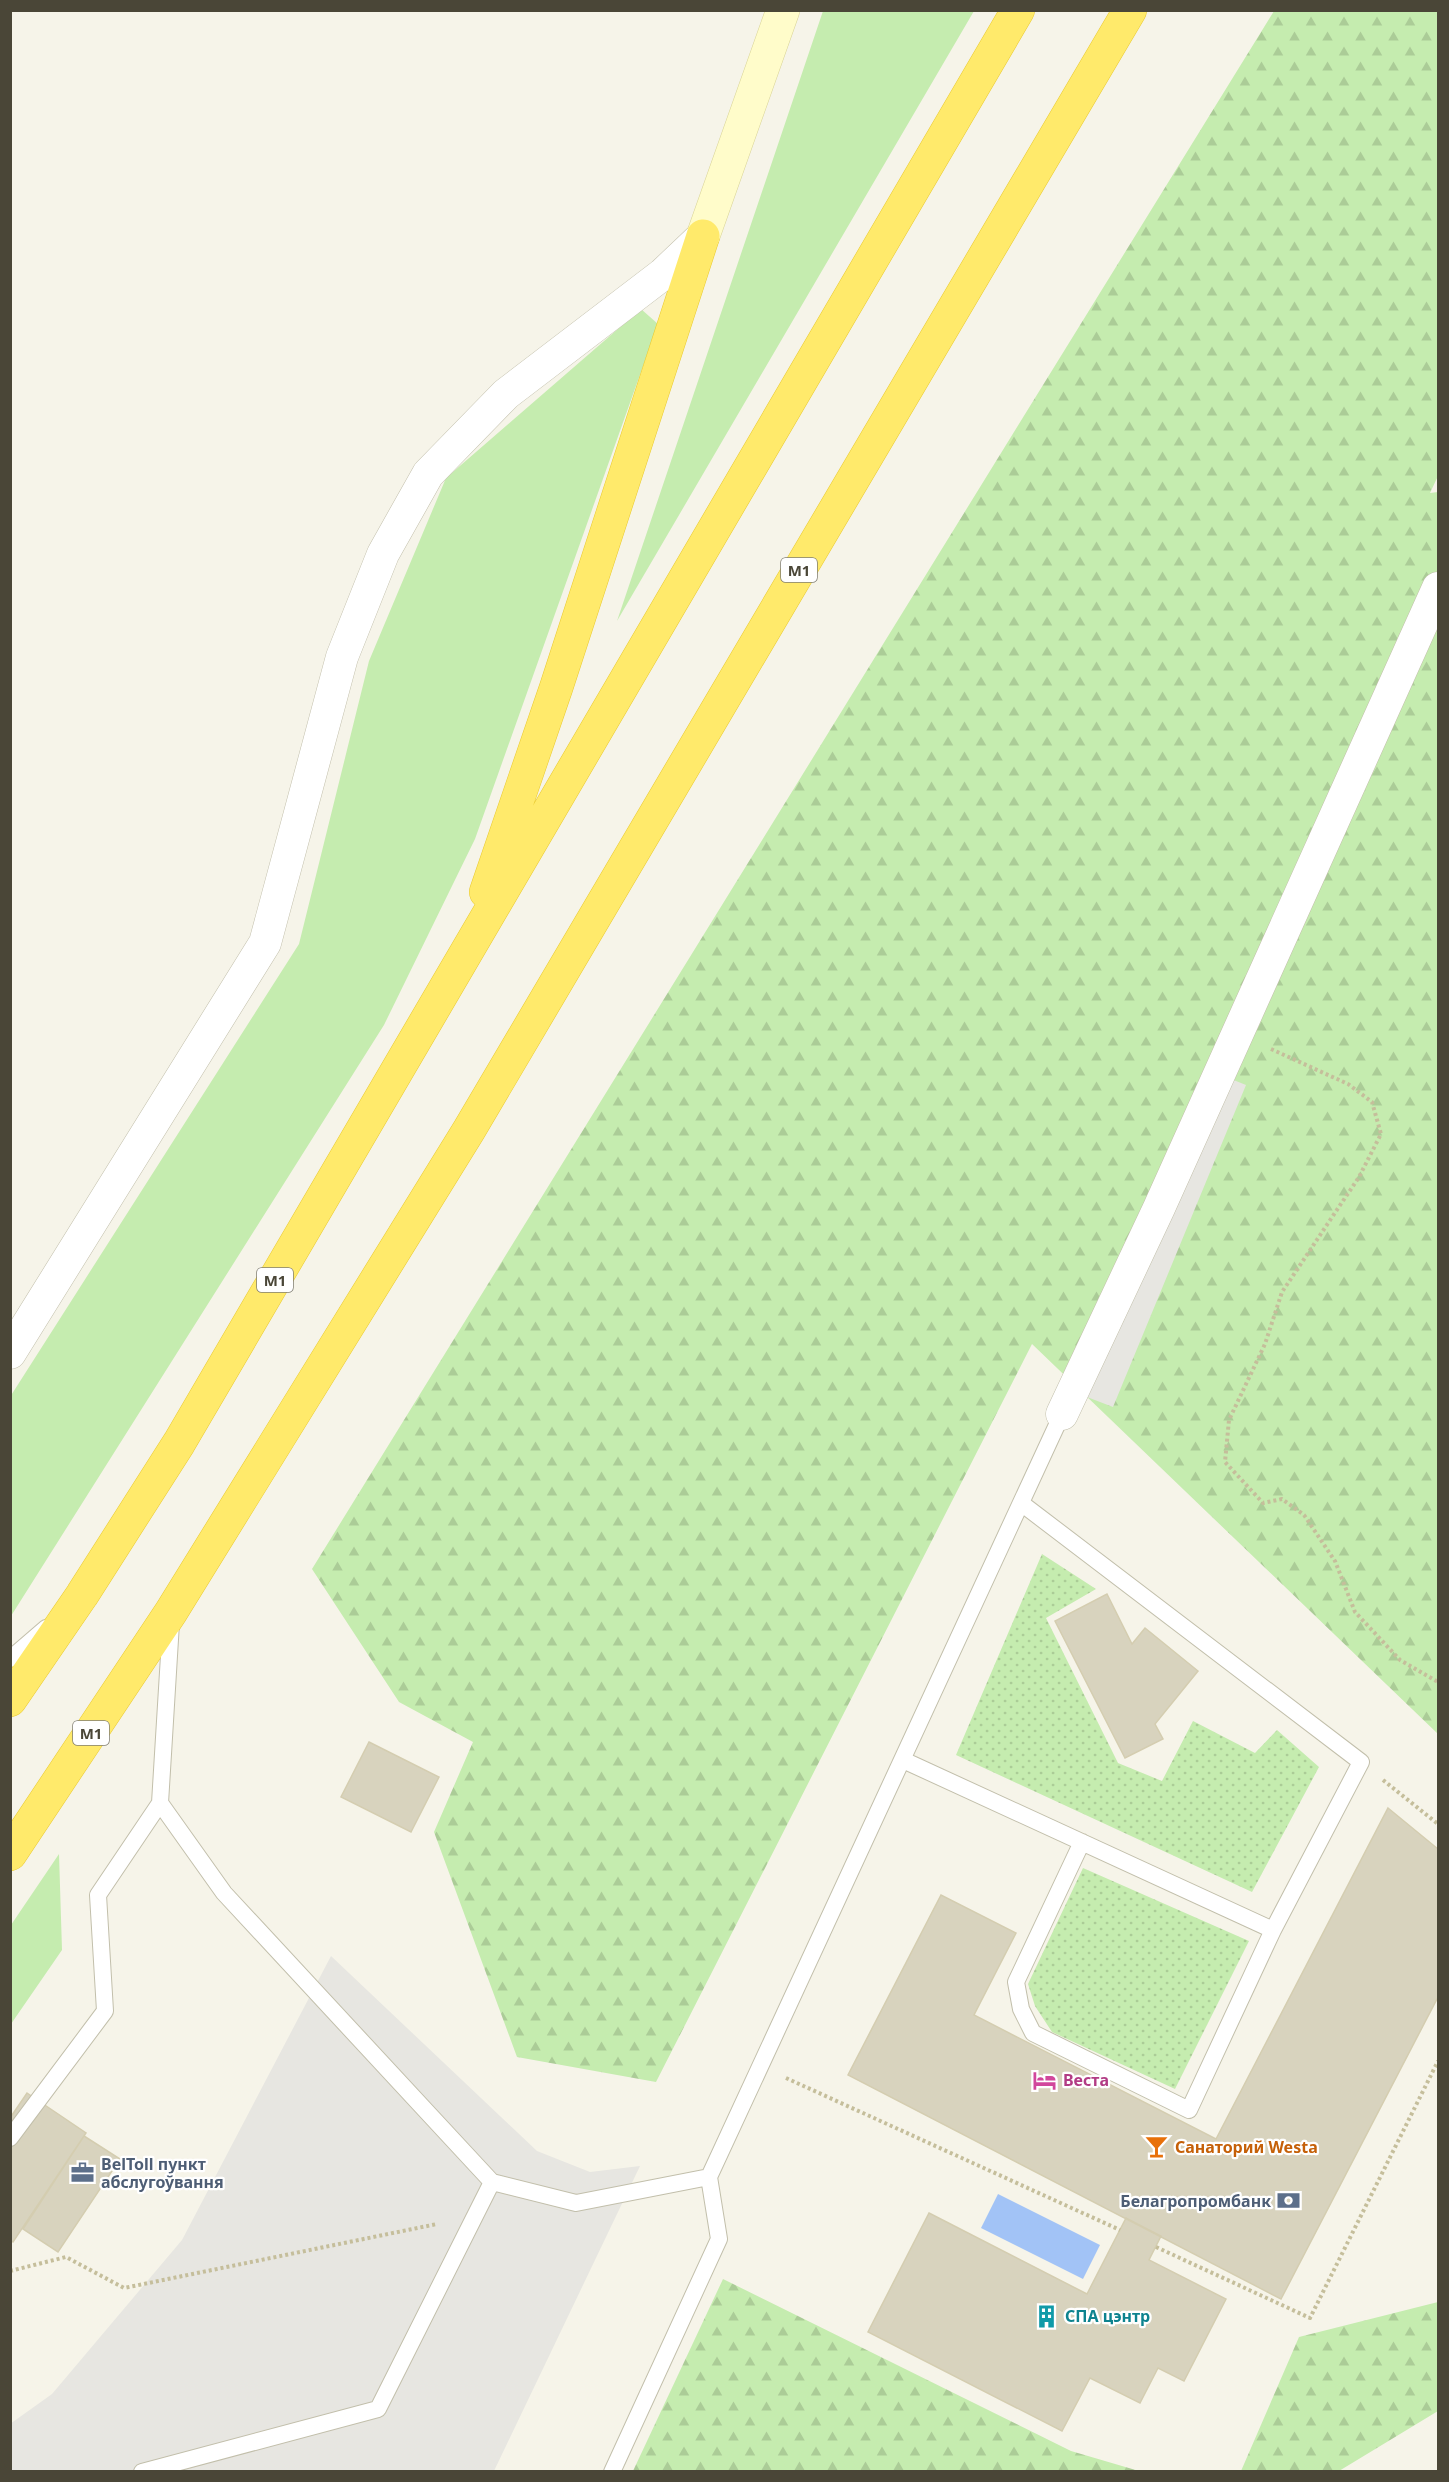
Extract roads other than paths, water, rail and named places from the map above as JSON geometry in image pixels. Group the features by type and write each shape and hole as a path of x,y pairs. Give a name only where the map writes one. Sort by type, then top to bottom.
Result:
{"highway":[{"name":"М1","path":"10,1700 82,1596 179,1443 1018,10"},
{"name":"М1","path":"10,1854 171,1612 469,1130 1130,10"},
{"path":"462,961 556,688 703,236"}],"street":[{"path":"10,1353 265,943 342,657 382,554 428,474 506,394 663,274 703,236 783,10"},
{"path":"1062,1414 1159,1208 1438,588"}],"lane":[{"path":"612,2472 719,2239 709,2177 1062,1414"},
{"path":"1021,1503 1361,1762 1273,1930 1189,2110 1033,2033 1021,2009 1016,1982 1082,1842"},
{"path":"10,1659 82,1596"},
{"path":"10,2138 105,2011 98,1895 160,1803 171,1612"},
{"path":"903,1760 1273,1930"},
{"path":"160,1803 224,1893 492,2182 576,2203 709,2177"},
{"path":"142,2472 378,2409 492,2182"}],"water":[{"path":"998,2194 1100,2245 1083,2279 981,2228"}],"place":[{"name":"Веста","path":"1045,2080"},
{"name":"Санаторий Westa","path":"1157,2147"},
{"name":"BelToll пункт абслугоўвання","path":"83,2173"},
{"name":"Белагропромбанк","path":"1289,2201"},
{"name":"СПА цэнтр","path":"1047,2316"}]}
